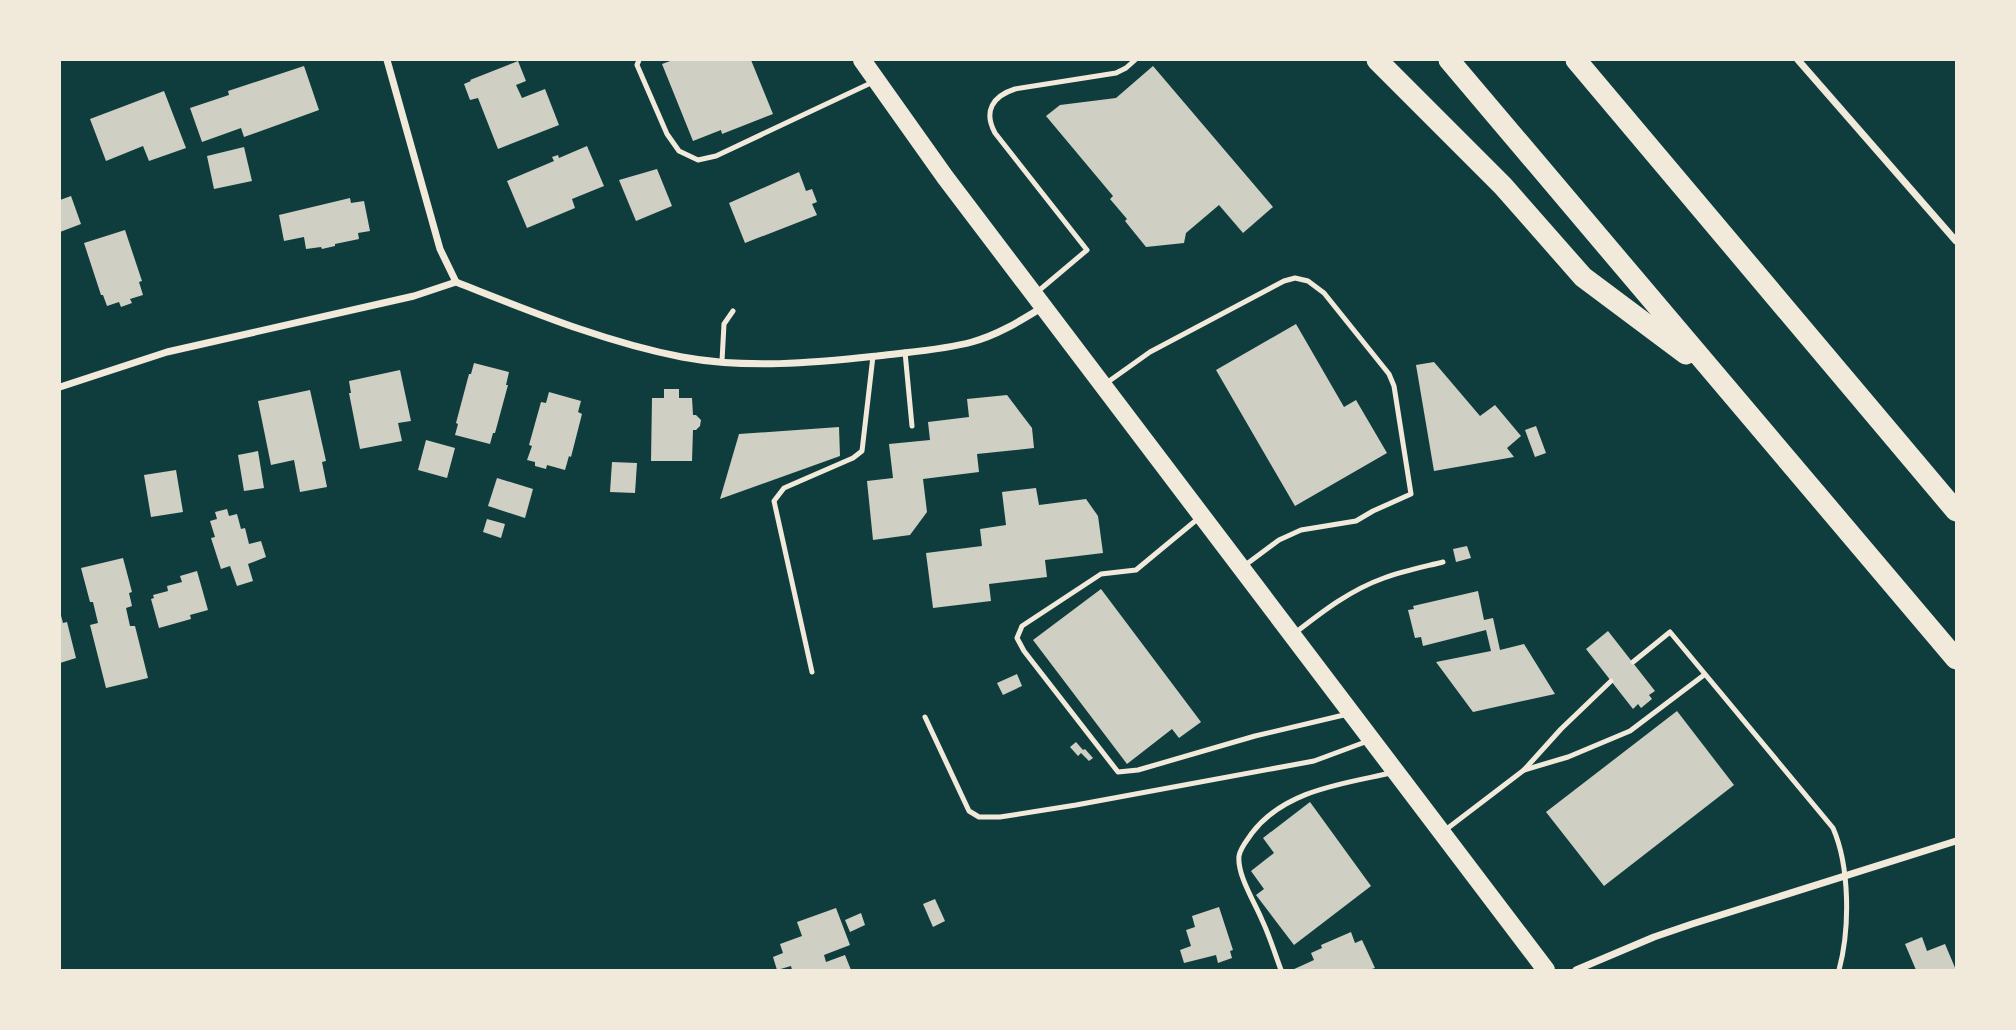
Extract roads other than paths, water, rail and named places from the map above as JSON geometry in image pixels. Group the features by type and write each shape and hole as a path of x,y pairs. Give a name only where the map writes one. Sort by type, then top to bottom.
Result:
{"highway":[{"path":"1377,60 1503,186 1583,277 1715,376"},
{"path":"1450,60 1956,659"},
{"path":"1576,60 1956,511"}],"main road":[{"path":"862,60 944,177 1546,971"}],"street":[{"path":"387,60 440,249 456,282"},
{"path":"1798,60 1956,241"},
{"path":"60,387 167,352 414,296 456,282 583,331 632,346 684,357 722,361 796,363 873,356 971,342 1005,330 1039,301"},
{"path":"1576,971 1654,937 1692,924 1956,841"}],"lane":[{"path":"639,60 637,65 667,134 679,151 698,160 716,156 876,81"},
{"path":"1039,301 1087,250 995,133 989,115 993,104 1002,93 1116,73 1135,60"},
{"path":"1103,385 1150,352 1284,281 1295,278 1308,281 1324,293 1389,374 1394,386 1411,494 1356,521 1301,530 1279,540 1242,568"},
{"path":"722,361 724,324 733,311"},
{"path":"905,352 912,426"},
{"path":"811,672 774,501 784,488 853,458 862,450 873,356"},
{"path":"1202,516 1136,570 1101,574 1022,626 1017,638 1024,651 1118,772 1138,770 1255,736 1351,713"},
{"path":"1292,635 1359,589 1384,578 1443,562"},
{"path":"1633,662 1670,632 1833,828 1841,847 1847,914 1846,943 1839,971"},
{"path":"1524,770 1568,757 1630,731 1704,675"},
{"path":"1442,832 1524,770 1561,729 1611,681"},
{"path":"925,718 969,811 979,817 1000,817 1076,805 1314,761 1371,740"},
{"path":"1281,971 1240,870 1239,854 1245,842 1277,809 1300,796 1395,772"}]}
